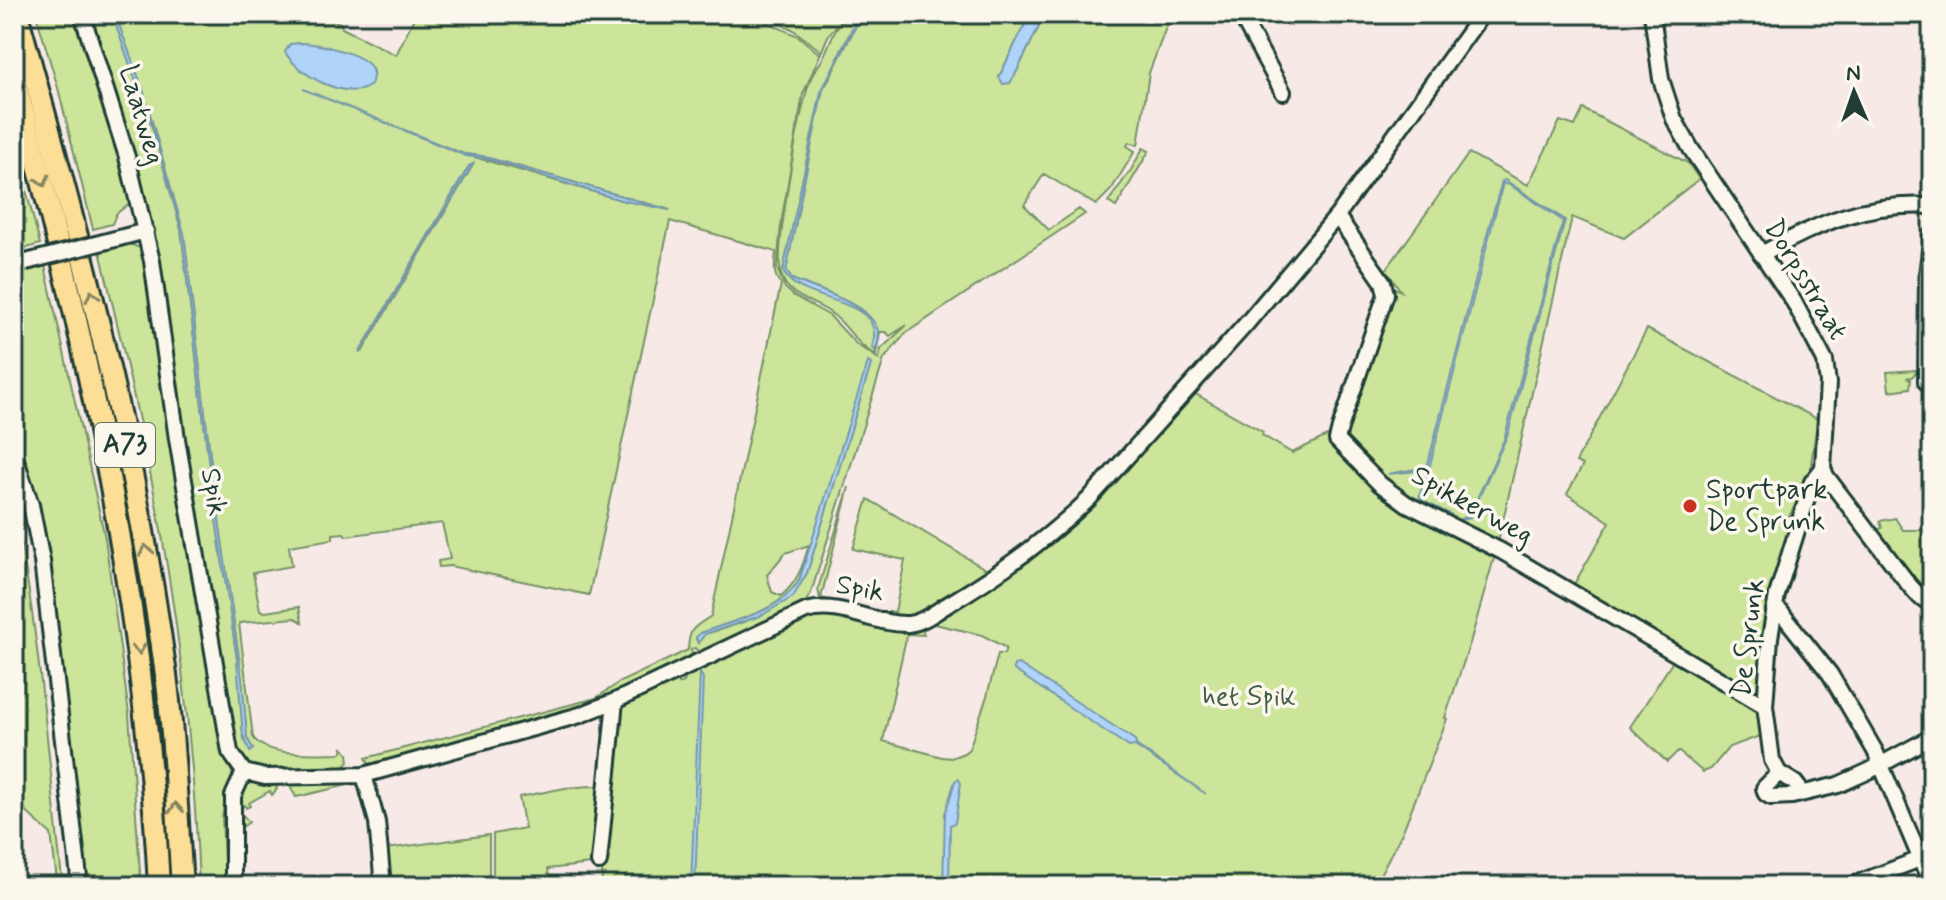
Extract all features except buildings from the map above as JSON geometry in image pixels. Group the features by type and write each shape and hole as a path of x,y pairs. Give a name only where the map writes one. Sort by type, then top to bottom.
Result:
{"highway":[{"name":"A73","path":"17,14 67,192 112,382 153,588 166,679 182,886"},
{"name":"A73","path":"14,79 51,213 97,407 114,498 143,681 159,886"},
{"name":"A73","path":"152,886 157,851"}],"street":[{"name":"Laatweg","path":"82,14 112,103 146,231"},
{"path":"1240,14 1283,92"},
{"path":"1337,216 1482,14"},
{"name":"Dorpsstraat","path":"1652,14 1661,79 1674,119 1794,302 1825,361 1828,383 1823,468"},
{"path":"1761,254 1827,221 1858,211 1932,206"},
{"name":"Spik","path":"146,231 177,439 230,752 244,772 265,777 364,775 580,715 816,608 903,624 923,619 997,575 1089,499 1247,323 1337,216"},
{"name":"Spikkerweg","path":"1337,216 1383,282 1386,294 1340,428 1337,440 1345,450 1380,484 1407,504 1526,565 1765,706"},
{"path":"20,264 146,231"},
{"path":"1926,382 1927,275 1932,235"},
{"path":"14,454 31,505 42,561 80,886"},
{"path":"1823,468 1910,586 1932,604"},
{"name":"De Sprunk","path":"1823,468 1812,482 1783,570 1774,610 1765,706 1772,760 1779,773 1764,788 1766,794 1771,797 1792,796 1838,785 1932,737"},
{"path":"1774,610 1780,611 1830,674 1881,764 1932,886"},
{"path":"599,862 615,701"},
{"path":"233,886 233,796 244,772"},
{"path":"1779,773 1795,783 1802,792"},
{"path":"364,775 377,822 383,886"},
{"path":"1850,886 1920,859"}],"green space":[{"path":"36,14 75,14 102,91 131,202 116,214 112,224 93,229"},
{"path":"87,14 112,14 151,123 181,229 213,499 237,659 243,735 253,749 247,738 184,234 143,90 115,14 323,14 341,24 342,28 396,55 416,14 748,14 798,36 820,54 821,51 792,29 755,14 847,14 829,34 803,94 781,224 777,268 785,288 830,316 856,344 879,359 881,349 907,325 890,336 880,332 876,355 832,314 789,289 781,274 784,210 806,95 812,75 839,26 850,14 859,14 826,85 862,14 1030,14 999,77 1015,75 1045,14 1171,14 1149,73 1138,145 1129,142 1127,146 1135,151 1111,190 1096,205 1044,174 1024,205 1049,230 1079,209 1085,214 906,333 884,359 811,593 802,608 702,656 695,648 691,649 693,660 611,699 539,722 380,762 369,764 366,758 596,698 620,682 688,650 694,629 711,616 781,284 775,273 776,252 670,221 589,595 450,566 439,567 438,561 450,559 442,523 346,536 344,533 333,534 333,539 289,546 292,566 253,573 260,610 299,607 302,622 295,618 239,623 253,737 269,748 293,753 341,753 343,748 349,762 343,768 269,771 248,765 235,751 172,378","holes":["822,91 786,271 792,279 836,296 865,313 875,323 878,336 875,350 872,348 874,328 868,317 849,305 802,287 792,280 783,271","464,154 482,156 670,210 621,200","473,165 360,352 469,166","871,364 807,573 788,597 776,606 749,620 705,634 698,643 696,639 701,633 754,614 790,592 799,581","809,545 796,579 781,596 772,592 767,575 785,553"]},
{"name":"het Spik","path":"1583,109 1688,163 1699,179 1624,238 1572,217 1496,551 1470,643 1447,719 1402,833 1374,886 601,886 619,704 676,676 679,684 684,682 688,673 815,614 816,617 921,626 924,635 907,634 883,741 942,757 951,758 964,753 969,749 998,654 1004,654 1006,648 982,635 933,621 999,578 1170,420 1192,392 1263,432 1262,435 1292,453 1327,436 1331,438 1386,284 1401,291 1386,270 1469,153 1528,185 1560,121 1575,126"},
{"path":"14,143 40,244 14,252"},
{"path":"1143,148 1149,151 1116,207 1108,202"},
{"path":"127,243 143,249 223,756 232,772 232,785 222,817 225,886 199,886 188,729 168,572 146,451 100,251"},
{"path":"45,266 105,538 129,714 141,886 86,886 47,545 27,463 14,436 14,275"},
{"name":"Sportpark De Sprunk","path":"1647,329 1823,422 1823,426 1817,423 1809,478 1789,517 1794,527 1762,699 1573,586 1610,522 1567,494 1583,465 1576,462"},
{"path":"1918,370 1911,378 1907,377 1911,380 1910,388 1889,391 1887,372"},
{"path":"849,487 821,598 831,600 821,603 818,589"},
{"path":"868,499 989,571 1081,502 990,575 912,618 890,616 889,611 895,612 905,560 853,549"},
{"path":"14,507 42,692 62,879 57,880 51,834 14,801 14,623 23,622 14,562"},
{"path":"1895,518 1903,530 1932,530 1932,591 1918,588 1873,531 1882,528 1880,521"},
{"path":"1675,658 1759,706 1766,734 1729,747 1711,769 1703,772 1678,751 1667,762 1630,727"},
{"path":"354,776 363,781 373,820 371,823 360,795 364,791 361,782 296,797 288,783"},
{"path":"255,780 275,782 277,789 272,795 270,791 249,803 250,806 246,808 244,805 238,810 249,822 238,830 242,886 236,886 236,804 243,786"},
{"path":"591,786 604,787 599,863 548,869 550,886 385,886 385,849 489,835 489,876 493,876 493,834 525,828 519,797"}],"water":[{"path":"112,14 115,14 143,90 184,234 247,738 253,749 250,752 243,735 237,659 213,499 181,229 151,123"},
{"path":"859,14 862,14 823,89 786,271 792,279 836,296 865,313 875,323 879,336 875,350 872,348 874,331 868,318 856,309 806,290 792,282 783,271 821,92"},
{"path":"1030,14 1045,14 1015,75 1010,83 1003,84 999,77"},
{"path":"290,44 338,50 365,61 373,71 371,85 350,91 311,77 285,52"},
{"path":"303,89 464,154 482,156 670,210 621,200 487,159 466,156"},
{"path":"473,164 361,352 360,352 469,166"},
{"path":"1505,180 1565,220 1508,434 1470,517 1460,519 1469,516 1504,440 1563,221 1510,185 1503,183 1421,500 1452,515 1418,503 1426,470 1388,474 1427,467 1491,220 1502,181"},
{"path":"868,362 871,364 807,573 793,597 760,616 705,634 698,643 696,637 701,633 755,614 780,601 799,581"},
{"path":"1019,664 1135,740 1136,745 1206,794 1014,670 1014,665"},
{"path":"700,673 703,678 695,886 691,886"},
{"path":"958,779 961,783 955,823 950,825 949,886 943,886 945,814"}],"place":[{"name":"Sportpark De Sprunk","path":"1690,506"}]}
